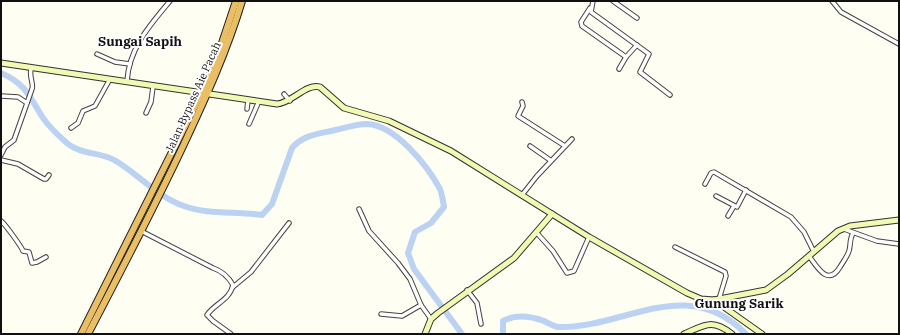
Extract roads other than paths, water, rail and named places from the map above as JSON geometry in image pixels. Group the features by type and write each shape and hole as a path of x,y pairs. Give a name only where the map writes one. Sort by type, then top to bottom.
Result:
{"highway":[{"name":"Jalan Bypass Aie Pacah","path":"141,231 168,177 205,93 236,1"},
{"name":"Jalan Bypass Aie Pacah","path":"81,334 161,174 225,53 242,1"},
{"path":"88,334 141,231"}],"street":[{"path":"127,81 130,64 138,42 170,1"},
{"path":"593,1 591,8 581,22 581,25 626,58"},
{"path":"613,1 637,18"},
{"path":"832,1 841,12 899,44"},
{"path":"591,8 592,12 649,54 640,72 670,95"},
{"path":"619,69 637,45"},
{"path":"97,54 115,62 130,64"},
{"path":"1,63 31,69 127,81 277,104 290,101 310,88 320,87 344,108 389,121 410,130 461,157 589,237 695,297 716,300 769,289 814,252 831,235 843,228 899,220"},
{"path":"1,155 6,147 14,140 32,89 33,85 30,78 31,69"},
{"path":"71,128 76,125 83,111 95,106 110,79"},
{"path":"146,113 151,102 153,86"},
{"path":"284,94 290,101"},
{"path":"1,96 18,97 27,101"},
{"path":"247,109 248,100"},
{"path":"249,124 259,101"},
{"path":"522,102 523,106 518,116 565,146"},
{"path":"522,195 550,160 572,139"},
{"path":"530,146 550,160"},
{"path":"1,160 18,164 44,179 46,179 49,175"},
{"path":"705,184 714,172 791,217 804,232 814,252"},
{"path":"728,216 734,206 738,206 746,190"},
{"path":"716,196 734,206"},
{"path":"359,209 369,231 398,263 410,279 421,305 431,319"},
{"path":"426,334 431,319 467,290 514,258 552,214"},
{"path":"1,221 6,225 8,231 14,239 21,244 23,251 29,252 32,263 38,262 46,257"},
{"path":"231,334 207,315 222,302 233,287 251,272 289,223"},
{"path":"843,228 853,233 878,241 899,244"},
{"path":"141,231 221,271 232,283 233,287"},
{"path":"536,232 553,251 567,273 574,271 589,237"},
{"path":"809,256 823,274 833,276 849,252 849,241 853,233"},
{"path":"675,247 725,272 726,276 716,300"},
{"path":"467,290 477,303 481,324"},
{"path":"716,300 762,334"},
{"path":"381,314 401,316 421,305"},
{"path":"684,334 713,323 719,325 732,334"}],"waterway":[{"path":"1,73 22,86 45,121 68,144 79,150 110,158 166,197 184,206 203,211 262,215 272,204 292,148 300,141 315,135 362,124 378,126 388,131 419,158 440,189 444,207 431,223 415,232 408,253 414,269 462,334"},
{"path":"503,334 503,321 513,317 523,316 534,318 558,327 583,325 654,308 678,306 701,307 723,316 746,334"}],"district":[{"name":"Sungai Sapih","path":"140,41"},
{"name":"Gunung Sarik","path":"739,303"}]}
